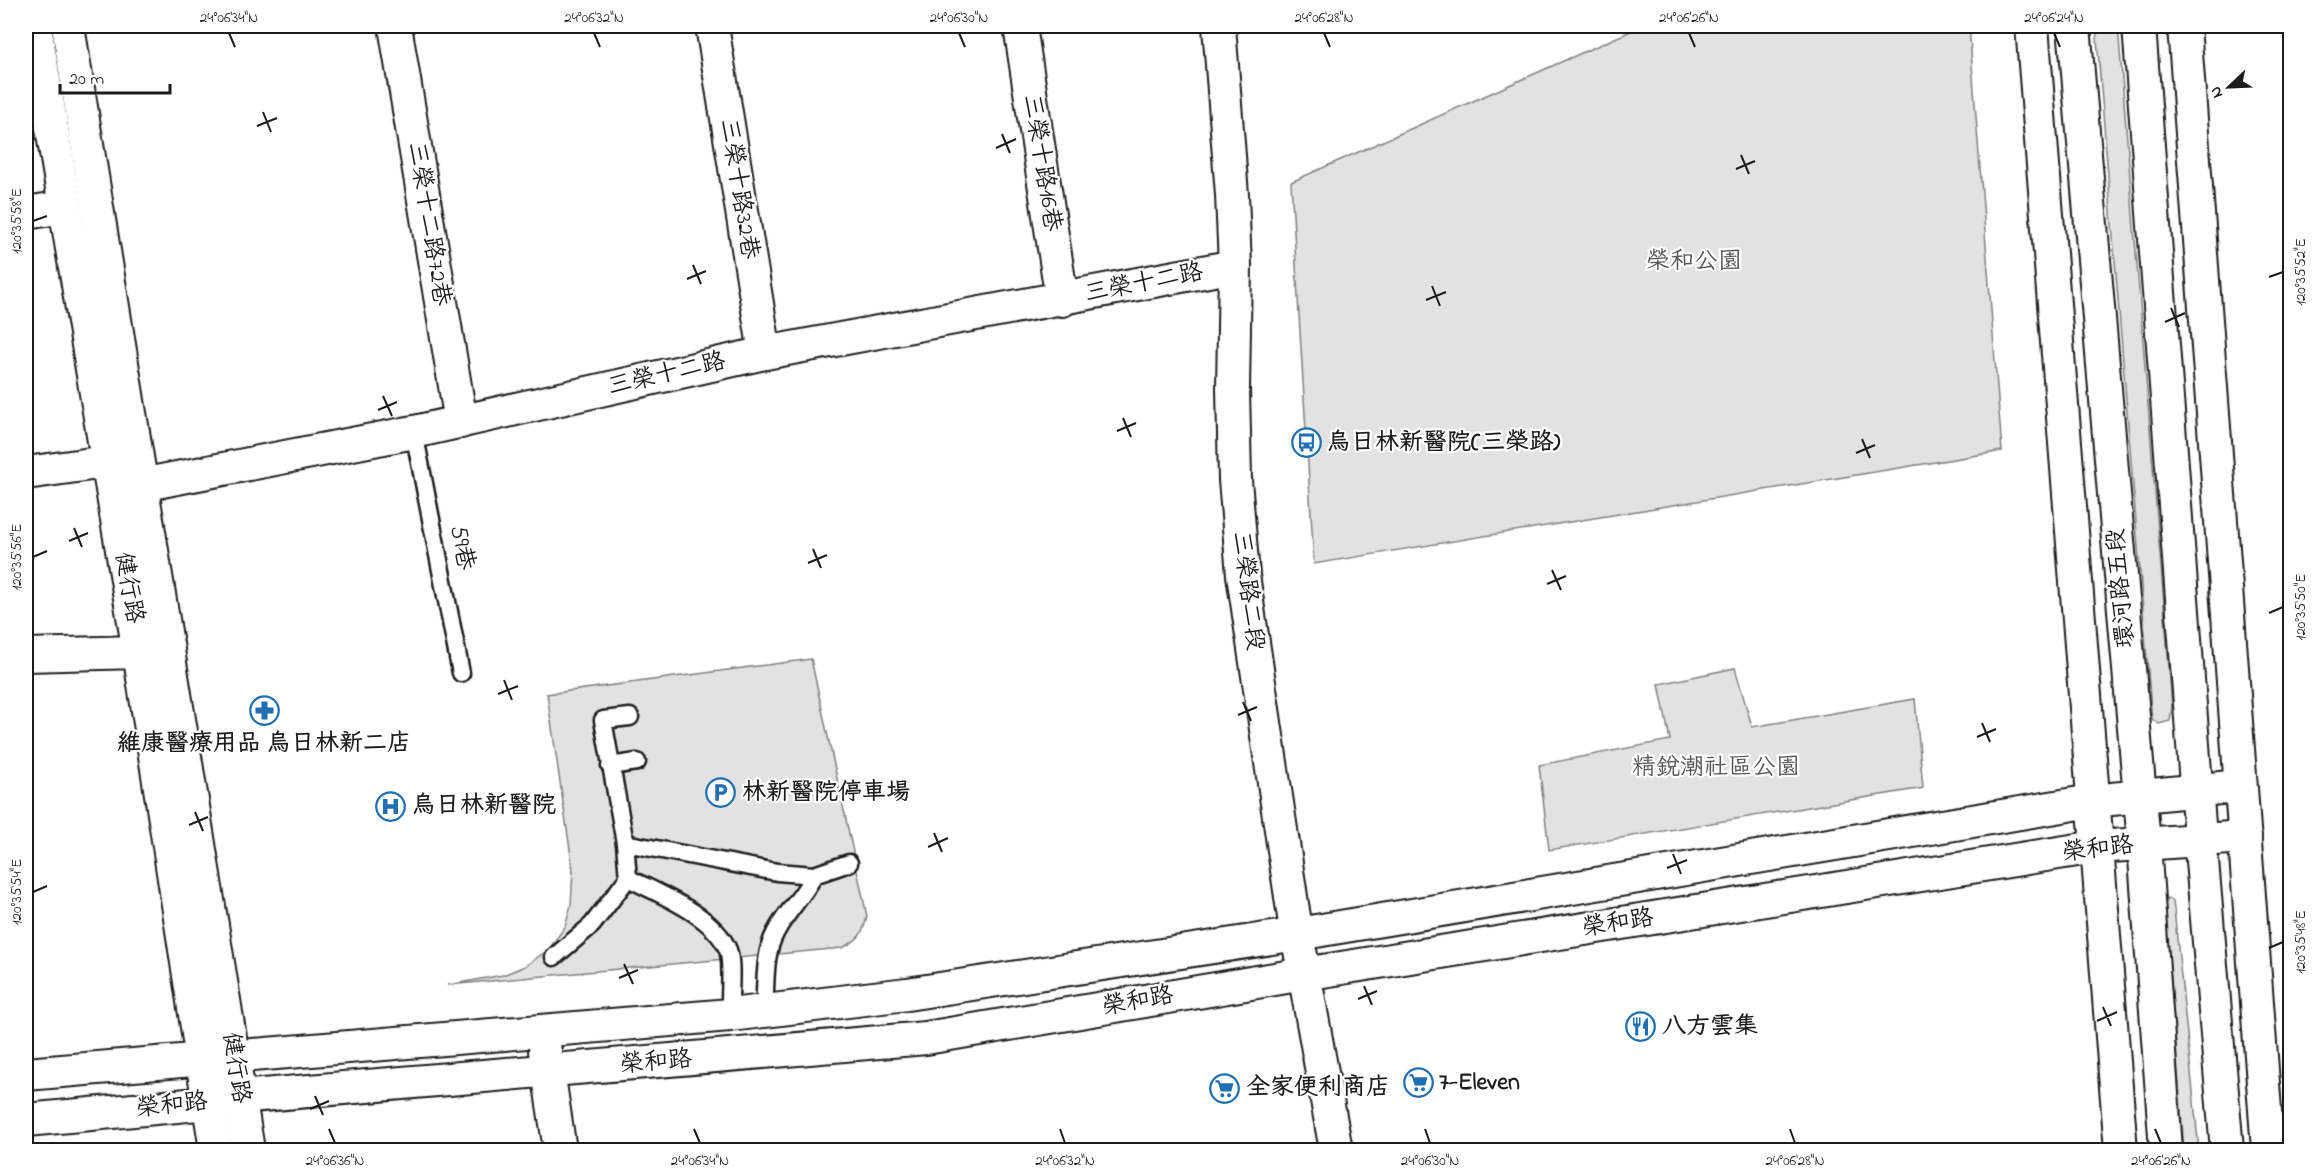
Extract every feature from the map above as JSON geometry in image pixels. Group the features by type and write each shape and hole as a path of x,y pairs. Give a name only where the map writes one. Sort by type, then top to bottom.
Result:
{"street":[{"name":"健行路","path":"35,26 106,462 140,652 216,1150"},
{"name":"健行路","path":"68,26 248,1150"},
{"name":"三榮十二路72巷","path":"395,26 461,422"},
{"name":"三榮十路32巷","path":"712,26 765,353"},
{"name":"三榮十路16巷","path":"1020,26 1062,300"},
{"name":"三榮路二段","path":"1219,26 1235,266 1233,389 1235,480 1243,575 1304,974 1336,1150"},
{"name":"環河路五段","path":"2032,26 2121,1150"},
{"name":"環河路五段","path":"2074,26 2144,844 2166,1150"},
{"path":"2139,26 2200,838 2227,1150"},
{"path":"2184,26 2268,1150"},
{"path":"26,213 64,207"},
{"name":"三榮十二路","path":"141,485 414,432 765,353 1062,300 1235,266"},
{"path":"26,473 106,462 141,485"},
{"path":"26,656 140,652"},
{"name":"榮和路","path":"26,1074 202,1057 730,1015 908,994 1298,934 2092,801 2240,786"},
{"name":"榮和路","path":"26,1120 209,1103 239,1097 926,1038 1304,974 2096,847 2200,838 2245,837"},
{"path":"541,1030 560,1150"}],"lane":[{"name":"59巷","path":"414,432 461,673"},
{"path":"554,957 592,925 628,878 625,843 603,720 630,717"},
{"path":"610,766 637,762"},
{"path":"625,843 777,872 814,874 849,863"},
{"path":"764,1010 769,949 779,928 807,890 814,874"},
{"path":"628,878 685,907 716,931 729,951 730,1015"}],"green space":[{"name":"榮和公園","path":"1642,26 1969,26 2002,451 1314,564 1291,182"},
{"path":"2096,26 2118,26 2172,706 2170,721 2159,724 2152,719 2151,709"},
{"path":"811,659 867,916 862,932 853,942 842,948 448,985 503,975 525,966 548,950 565,927 571,905 573,870 547,694"},
{"name":"精銳潮社區公園","path":"1735,668 1752,727 1915,699 1923,788 1549,850 1539,765 1670,740 1659,684"},
{"path":"2168,898 2173,902 2174,909 2199,1150 2184,1150 2165,904"}],"place":[{"name":"烏日林新醫院(三榮路)","path":"1306,443"},
{"name":"維康醫療用品 烏日林新二店","path":"264,711"},
{"name":"林新醫院停車場","path":"721,793"},
{"name":"烏日林新醫院","path":"391,806"},
{"name":"八方雲集","path":"1641,1027"},
{"name":"7-Eleven","path":"1418,1083"},
{"name":"全家便利商店","path":"1225,1088"}]}
